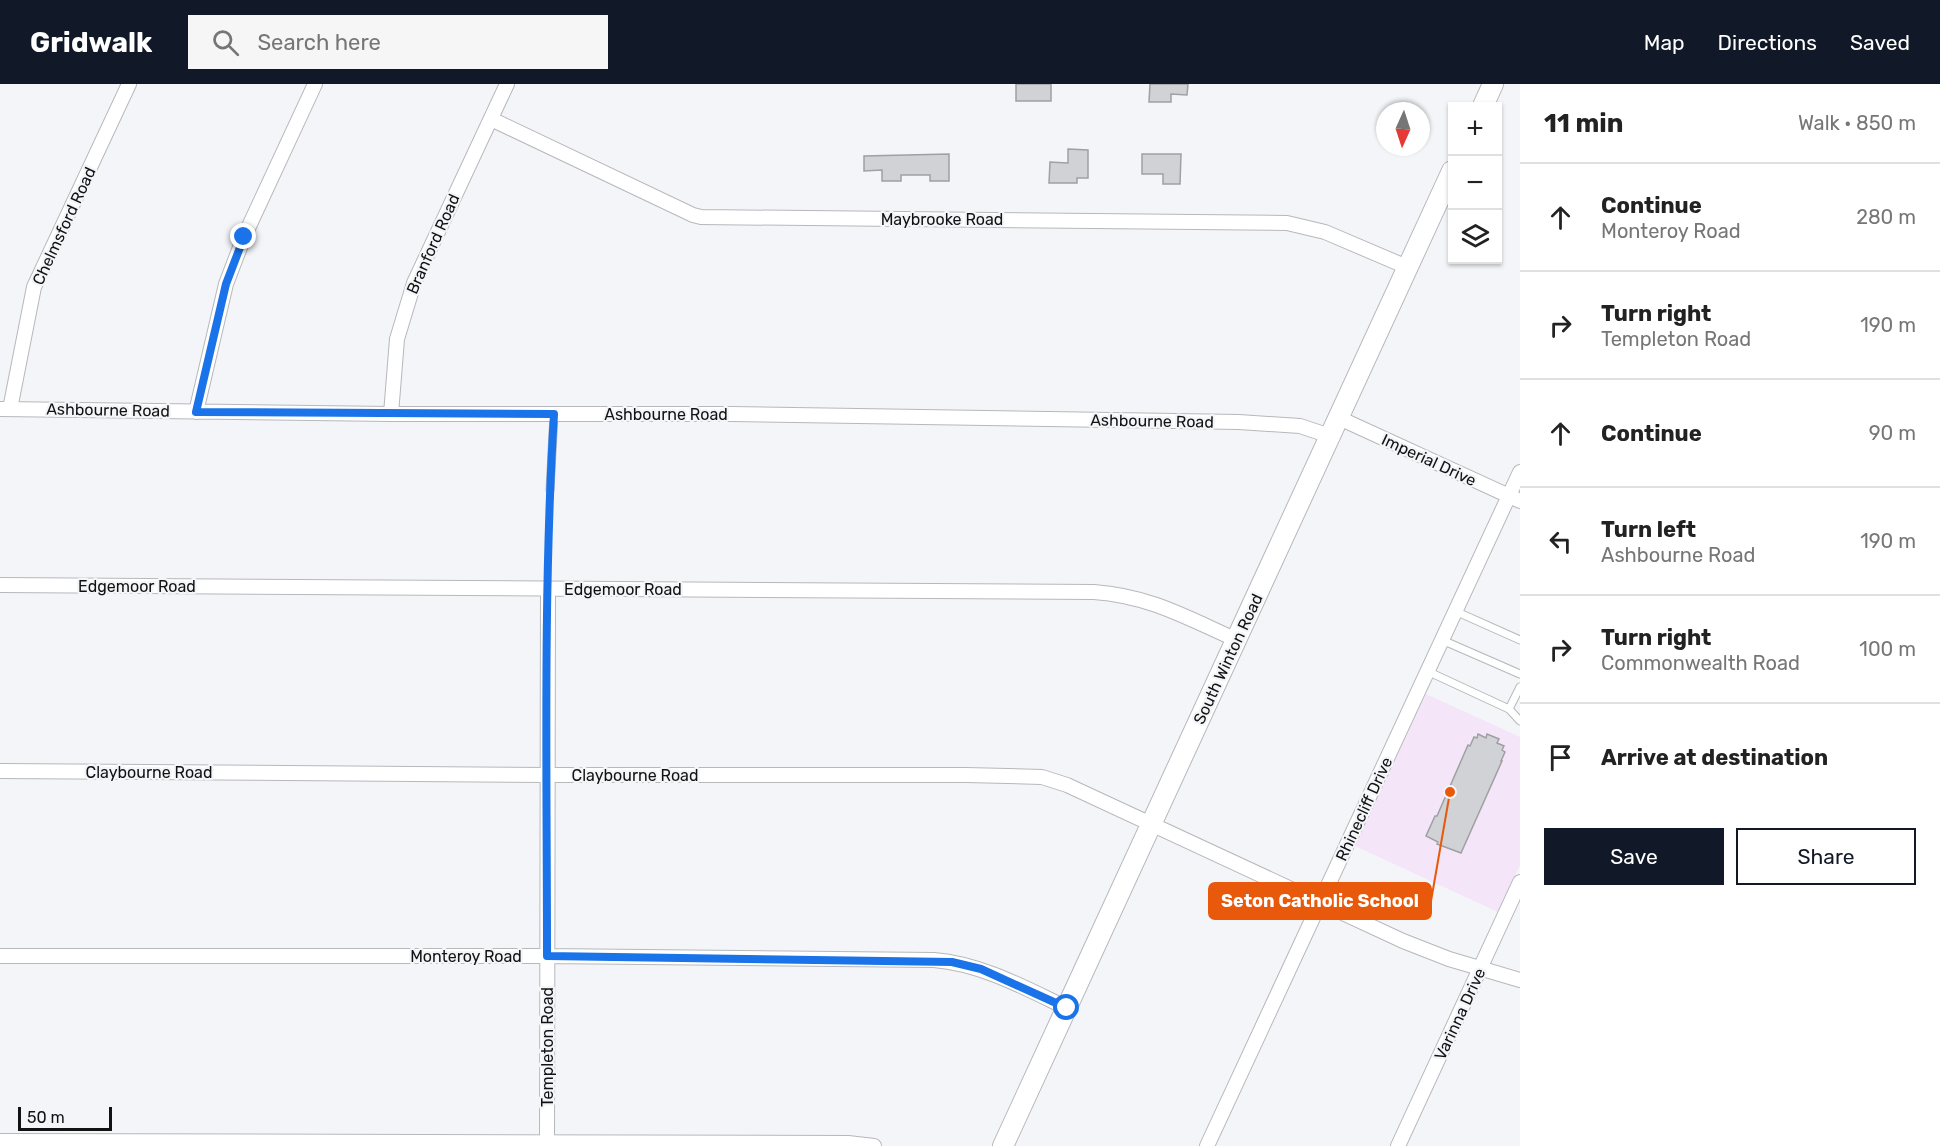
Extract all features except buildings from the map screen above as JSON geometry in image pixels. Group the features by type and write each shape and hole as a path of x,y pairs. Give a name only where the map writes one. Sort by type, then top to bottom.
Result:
{"main road":[{"path":"1485,102 1493,84"},
{"name":"South Winton Road","path":"1003,1146 1448,180"}],"street":[{"name":"Chelmsford Road","path":"5,409 34,287 129,84"},
{"path":"196,412 226,284 244,237 315,84"},
{"name":"Branford Road","path":"391,414 397,339 414,283 507,84"},
{"name":"Maybrooke Road","path":"491,120 701,217 1287,223 1325,232 1407,267"},
{"name":"Ashbourne Road","path":"5,409 391,414 732,414 1239,422 1300,426 1330,436"},
{"name":"Imperial Drive","path":"1339,418 1514,499"},
{"name":"Rhinecliff Drive","path":"1207,1146 1455,611 1514,499 1520,472"},
{"name":"Edgemoor Road","path":"0,585 1108,593 1153,602 1237,640"},
{"name":"Templeton Road","path":"547,1144 548,589"},
{"name":"Claybourne Road","path":"0,771 1042,777 1067,785 1403,941 1480,970 1520,980"},
{"name":"Varinna Drive","path":"1398,1146 1520,882"},
{"name":"Monteroy Road","path":"0,956 547,956 952,962 981,969 1067,1008"},
{"path":"0,1141 848,1143 874,1146"}],"lane":[{"path":"549,490 554,414"},
{"path":"1455,611 1520,640"},
{"path":"1442,640 1520,674"},
{"path":"1427,671 1509,709 1520,721"},
{"path":"1509,709 1520,687"}],"path":[{"path":"548,589 549,490"}],"shaded area":[{"path":"1426,694 1520,737 1520,865 1498,912 1355,846"}],"place":[{"name":"Seton Catholic School","path":"1450,792"}],"route":[{"path":"244,237 226,284 196,412 554,414 549,490 547,956 934,960 981,969 1067,1008"}]}
